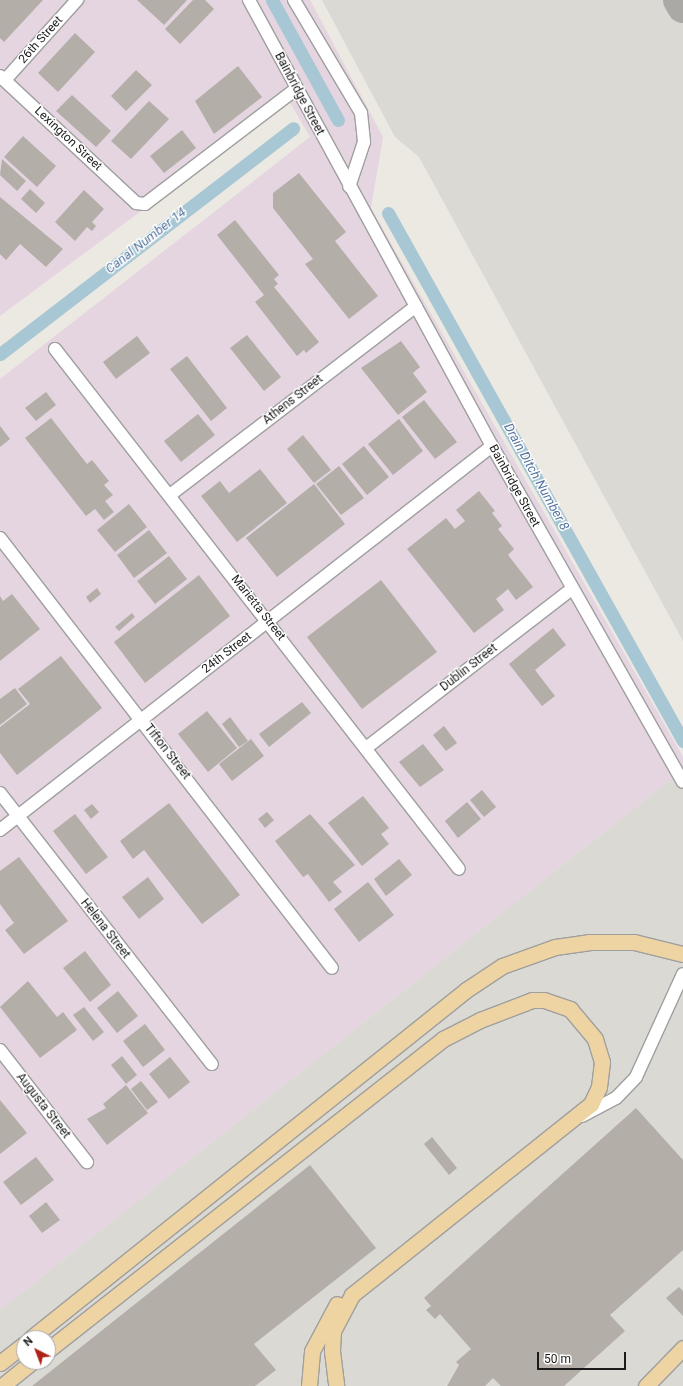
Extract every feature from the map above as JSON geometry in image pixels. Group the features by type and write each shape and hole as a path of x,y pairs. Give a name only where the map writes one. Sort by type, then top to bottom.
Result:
{"main road":[{"path":"41,1330 466,990 502,966 555,947 589,942 634,942 683,954"},
{"path":"56,1344 422,1054 480,1020 516,1004 544,1000 570,1009 582,1020 595,1038 602,1073 595,1097 579,1117 352,1295 336,1321 332,1351 336,1386"},
{"path":"309,1386 312,1351 329,1314 354,1288 390,1264"},
{"path":"646,1386 683,1348"},
{"path":"0,1363 16,1350"},
{"path":"659,1386 683,1357"},
{"path":"2,1386 22,1370"}],"street":[{"name":"26th Street","path":"2,78 78,0"},
{"name":"Bainbridge Street","path":"249,0 296,89 492,446 683,782"},
{"path":"294,0 361,113 364,142 350,188"},
{"name":"Lexington Street","path":"2,78 136,203 145,204 155,198 296,89"},
{"name":"Athens Street","path":"170,495 416,306"},
{"name":"Marietta Street","path":"54,349 170,495 459,869"},
{"name":"24th Street","path":"0,830 492,446"},
{"name":"Tifton Street","path":"0,538 332,968"},
{"name":"Dublin Street","path":"366,748 572,589"},
{"name":"Helena Street","path":"0,793 212,1064"},
{"path":"579,1117 616,1098 636,1077 683,974"},
{"name":"Augusta Street","path":"0,1050 87,1162"}],"shaded area":[{"path":"0,0 310,0 383,137 371,208 683,757 683,770 0,1310 0,379 310,137 289,101 0,316"},
{"path":"322,0 683,0 683,641 419,157 395,137"},
{"path":"683,770 683,1386 0,1386 0,1310"}],"building":[{"path":"0,0 43,0 4,42 0,38"},
{"path":"137,0 187,0 164,25"},
{"path":"193,0 205,0 214,9 180,44 165,29"},
{"path":"75,33 95,52 58,92 38,73"},
{"path":"238,66 262,97 214,134 195,101"},
{"path":"136,70 152,85 126,111 111,96"},
{"path":"72,95 111,131 96,147 56,111"},
{"path":"149,101 169,119 131,159 111,141"},
{"path":"182,130 196,148 164,173 150,156"},
{"path":"23,136 56,166 37,187 4,157"},
{"path":"2,159 26,181 17,191 0,175"},
{"path":"299,173 346,232 335,241 378,296 349,319 305,264 313,259 273,208 273,193"},
{"path":"30,189 45,203 36,213 21,199"},
{"path":"84,190 104,209 92,222 96,226 92,231 87,227 75,241 55,222"},
{"path":"0,197 63,249 46,267 20,244 6,260 0,254"},
{"path":"235,220 279,275 274,279 278,284 274,287 319,342 306,353 304,350 297,356 255,302 264,295 217,235"},
{"path":"247,335 281,377 264,391 230,348"},
{"path":"137,336 150,353 116,379 103,362"},
{"path":"401,341 420,367 413,373 427,392 398,415 361,368"},
{"path":"187,356 227,408 211,421 170,369"},
{"path":"46,392 56,405 36,421 25,408"},
{"path":"424,400 457,442 435,459 402,417"},
{"path":"198,414 215,435 181,462 164,441"},
{"path":"51,418 87,464 92,460 109,481 104,485 113,495 105,501 114,512 104,520 95,509 86,516 25,438"},
{"path":"399,419 423,451 393,475 368,444"},
{"path":"0,426 10,439 0,447"},
{"path":"303,435 331,470 314,483 287,449"},
{"path":"364,446 389,477 367,495 342,464"},
{"path":"339,466 364,498 341,515 316,484"},
{"path":"260,469 287,503 237,542 201,496 220,481 229,493"},
{"path":"314,484 345,524 277,577 246,538"},
{"path":"479,491 495,511 492,513 502,526 498,529 514,549 508,555 533,587 516,600 508,589 496,599 504,610 474,633 407,549 446,518 455,529 465,521 456,510"},
{"path":"129,504 147,527 115,552 97,530"},
{"path":"149,530 167,553 134,578 117,555"},
{"path":"169,556 187,579 155,604 137,581"},
{"path":"199,575 230,616 145,683 114,642"},
{"path":"381,580 437,652 362,709 307,637"},
{"path":"97,588 101,594 90,603 86,597"},
{"path":"12,594 40,629 0,661 0,596 3,601"},
{"path":"132,613 135,617 119,631 115,627"},
{"path":"553,628 566,645 535,670 555,696 542,706 509,664"},
{"path":"61,656 102,708 17,775 0,753 0,727 30,704 18,689"},
{"path":"15,688 27,704 0,725 0,699"},
{"path":"302,702 311,713 269,747 259,734"},
{"path":"207,711 237,748 208,772 178,734"},
{"path":"230,717 248,741 239,747 222,724"},
{"path":"444,726 457,743 446,751 433,735"},
{"path":"251,739 264,756 232,781 219,764"},
{"path":"423,744 444,770 420,787 399,762"},
{"path":"482,790 496,807 484,817 470,800"},
{"path":"363,796 389,828 381,834 389,844 362,866 328,823"},
{"path":"467,802 481,819 458,838 445,821"},
{"path":"169,803 240,895 202,924 144,850 133,859 120,841"},
{"path":"92,804 99,812 91,819 84,810"},
{"path":"267,812 274,820 265,828 258,819"},
{"path":"75,814 108,857 86,874 53,831"},
{"path":"310,814 355,865 333,882 342,892 329,902 308,874 303,877 275,841"},
{"path":"19,857 68,921 24,954 5,930 14,923 0,904 0,871"},
{"path":"399,859 412,875 386,896 374,879"},
{"path":"148,877 164,899 139,919 122,897"},
{"path":"368,882 394,915 359,942 334,909"},
{"path":"85,951 111,985 90,1002 63,968"},
{"path":"28,981 57,1017 63,1012 77,1030 40,1058 0,1007"},
{"path":"118,991 138,1016 117,1033 97,1008"},
{"path":"84,1007 104,1032 93,1041 73,1015"},
{"path":"145,1024 165,1050 143,1067 123,1041"},
{"path":"122,1056 137,1075 126,1084 111,1065"},
{"path":"170,1057 190,1082 169,1099 149,1074"},
{"path":"141,1081 158,1102 147,1110 131,1089"},
{"path":"126,1085 148,1113 107,1145 87,1119 106,1108 103,1104"},
{"path":"0,1100 27,1133 0,1154"},
{"path":"636,1108 683,1160 683,1250 610,1315 625,1331 564,1386 501,1386 493,1378 485,1386 447,1386 459,1365 456,1362 471,1349 440,1314 435,1319 426,1310 431,1306 424,1298"},
{"path":"432,1137 457,1168 449,1175 424,1144"},
{"path":"36,1157 54,1180 21,1205 3,1182"},
{"path":"310,1165 376,1248 254,1344 276,1370 255,1386 32,1386 52,1370 56,1370 56,1367"},
{"path":"46,1202 60,1220 42,1233 29,1216"},
{"path":"679,1287 683,1291 683,1316 666,1298"}],"waterway":[{"name":"Drain Ditch Number 8","path":"272,0 338,120"},
{"name":"Canal Number 14","path":"0,354 293,128"},
{"name":"Drain Ditch Number 8","path":"388,213 683,741"}],"taxiway":[{"path":"679,0 683,7"}]}
